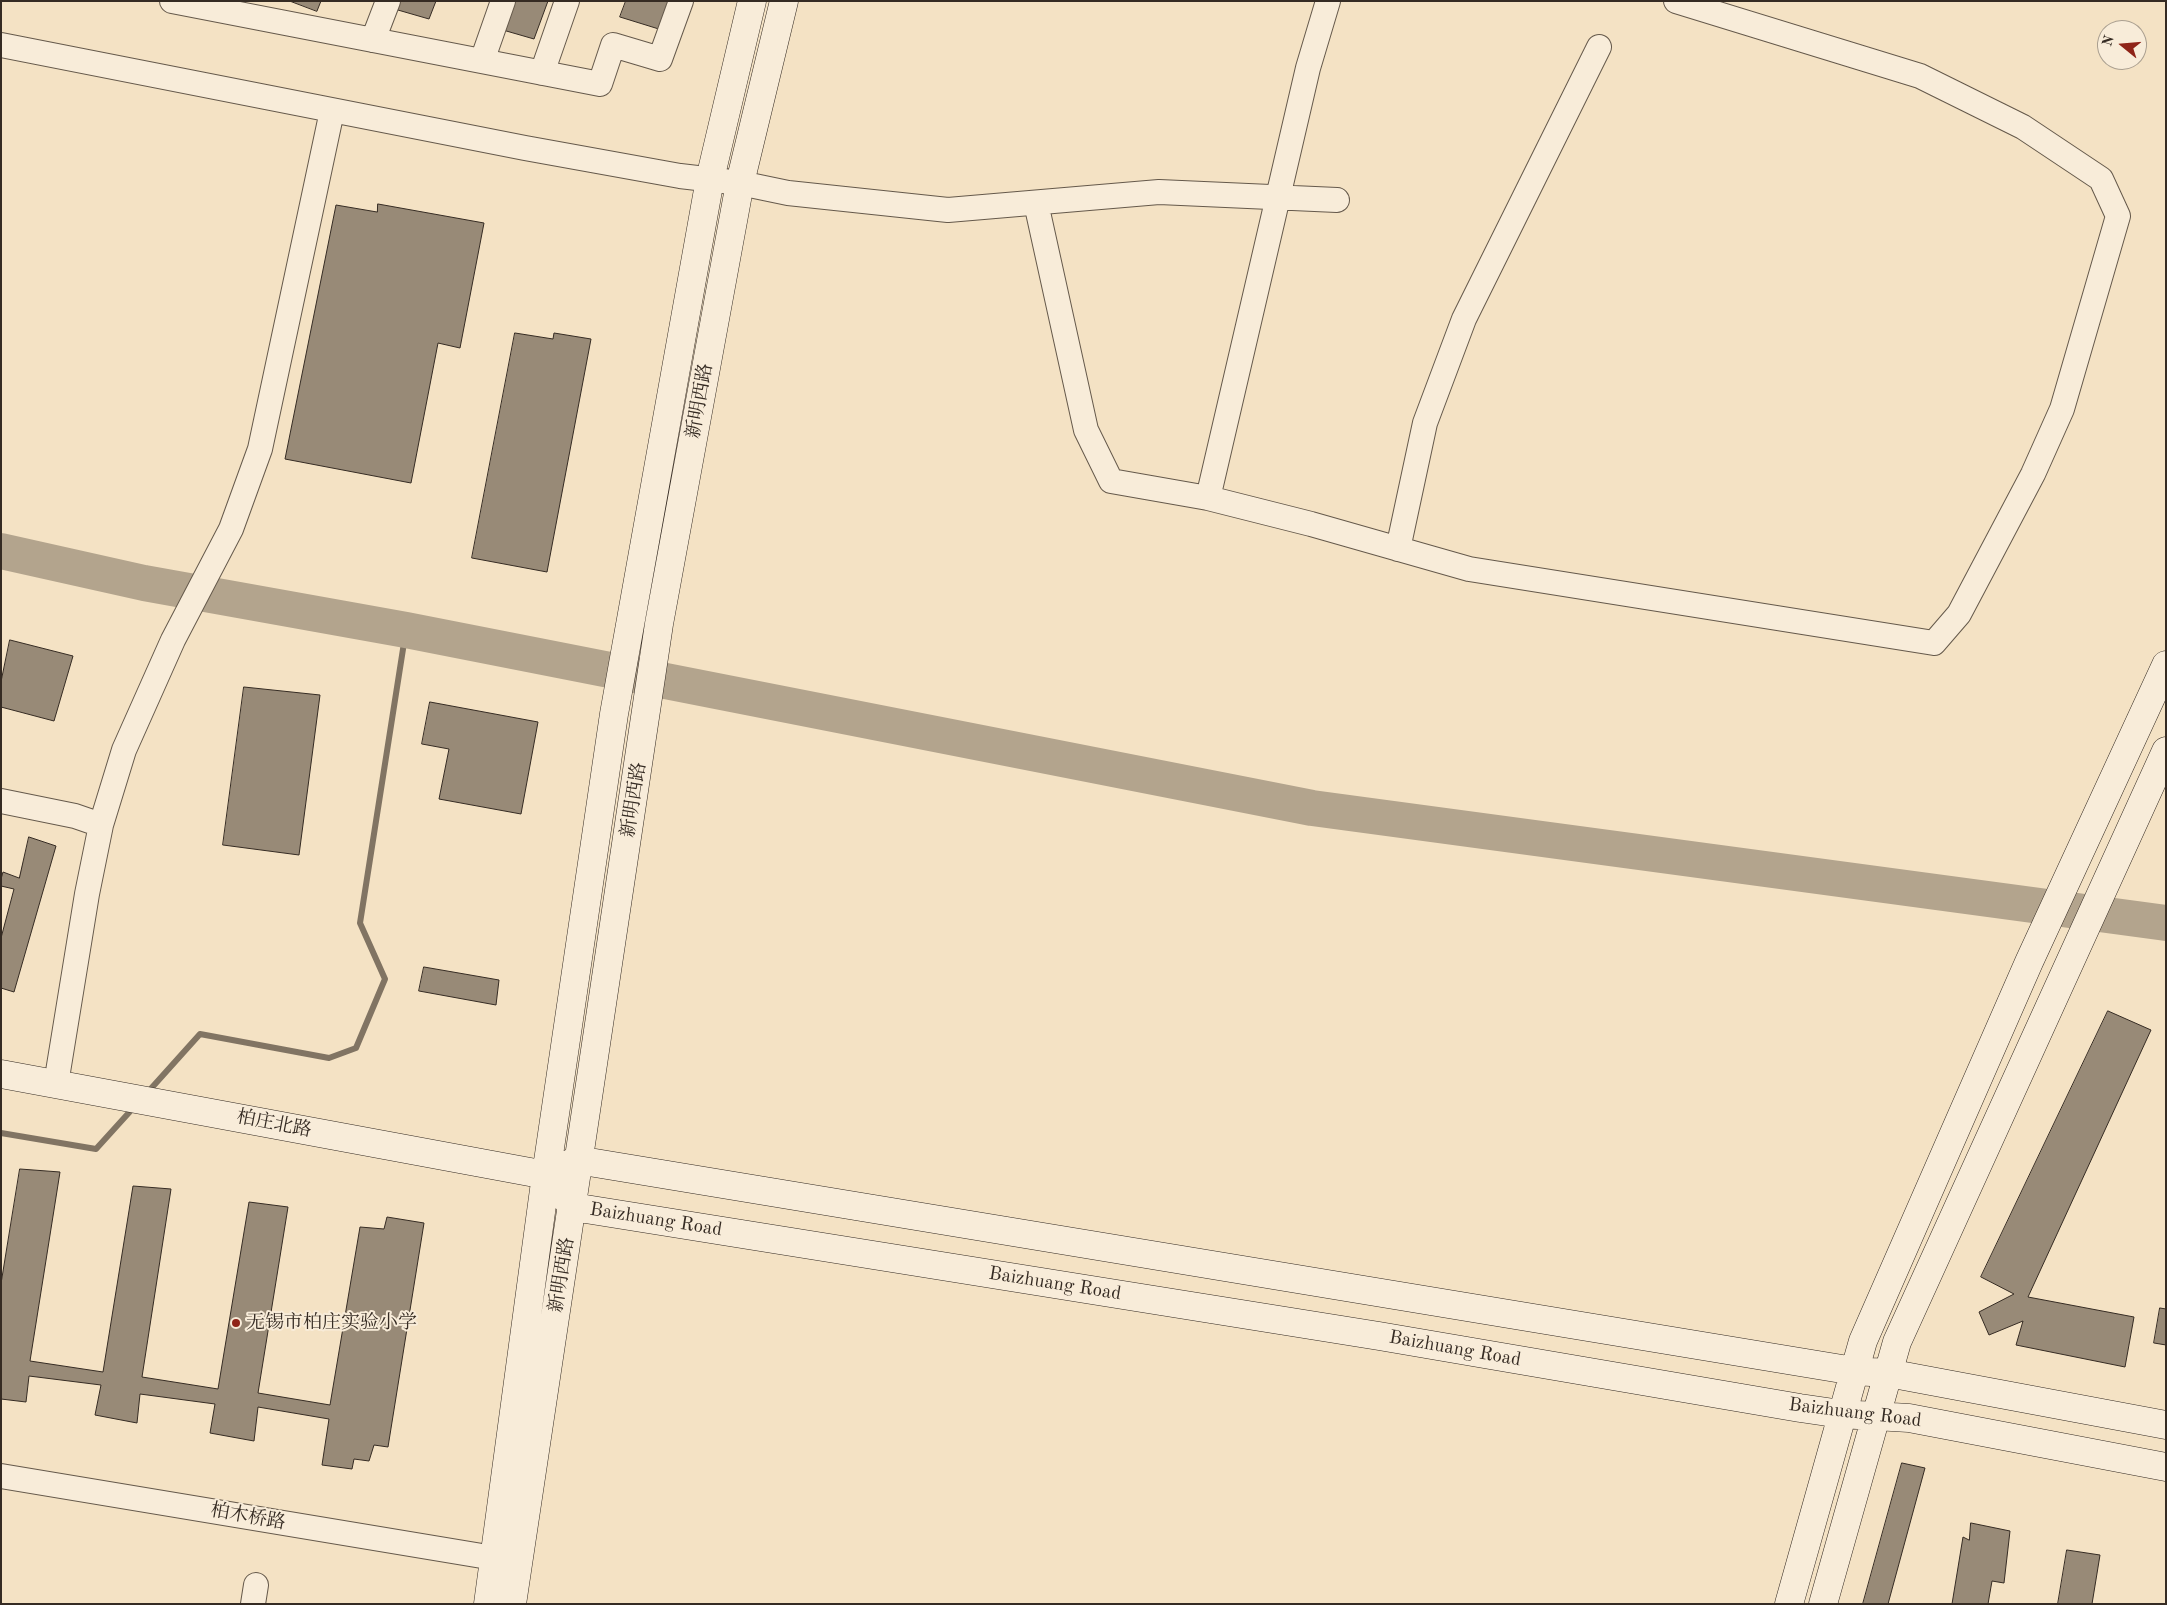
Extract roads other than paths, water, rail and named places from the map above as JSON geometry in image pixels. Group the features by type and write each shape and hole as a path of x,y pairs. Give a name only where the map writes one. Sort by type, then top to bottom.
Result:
{"street":[{"path":"172,1 221,6 373,40 600,84 613,44 660,59 681,1"},
{"path":"373,40 388,1"},
{"path":"482,61 503,1"},
{"path":"542,73 567,1"},
{"name":"新明西路","path":"488,1604 546,1175 614,714 710,179 752,1"},
{"name":"新明西路","path":"512,1604 573,1207 577,1160 660,624 740,183 784,1"},
{"path":"1208,498 1308,68 1328,1"},
{"path":"1036,203 1086,430 1111,481 1208,498 1311,524 1470,570 1934,643 1959,614 2033,474 2062,409 2118,216 2101,179 2023,127 1920,76 1676,1"},
{"path":"1,45 332,111 670,174 740,183 788,193 948,210 1159,192 1337,200"},
{"path":"1398,549 1425,422 1464,320 1600,48"},
{"path":"56,1084 101,824 124,750 173,640 230,529 260,449 332,111"},
{"path":"1789,1604 1863,1341 2029,962 2166,665"},
{"path":"1824,1604 1897,1342 2115,859 2166,751"},
{"path":"1,801 75,816 101,824"},
{"name":"柏庄北路","path":"1,1074 546,1175"},
{"path":"546,1175 577,1160 1854,1371 1888,1373 2166,1425"},
{"name":"Baizhuang Road","path":"546,1175 573,1207 1379,1336 1841,1414 1909,1418 2166,1467"},
{"name":"柏木桥路","path":"1,1476 494,1558"}],"waterway":[{"path":"1,551 144,583 406,630 1312,808 2166,923"},
{"path":"147,1093 200,1034 329,1058 356,1048 385,979 360,923 406,630"},
{"path":"1,1133 96,1149 135,1106"}],"place":[{"name":"无锡市柏庄实验小学","path":"236,1323"}]}
